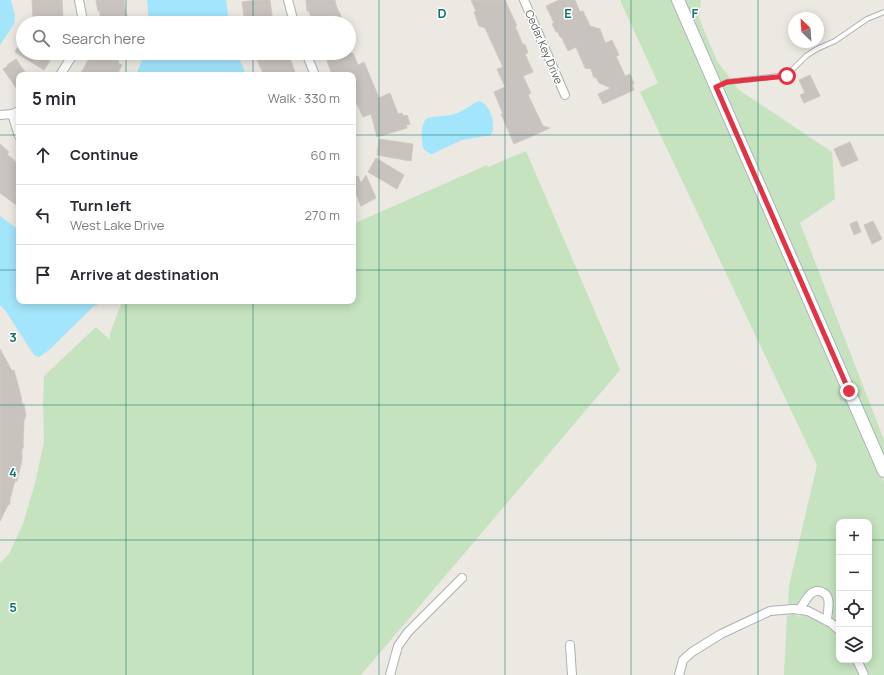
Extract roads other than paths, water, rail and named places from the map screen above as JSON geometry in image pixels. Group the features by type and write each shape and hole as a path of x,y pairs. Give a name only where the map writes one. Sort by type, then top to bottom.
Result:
{"street":[{"path":"79,0 82,16"},
{"path":"288,0 292,16"},
{"name":"Cedar Key Drive","path":"524,0 565,95"},
{"path":"678,0 884,471"},
{"path":"62,72 70,60"},
{"path":"309,60 314,72"},
{"path":"0,115 15,113"},
{"path":"390,675 398,646 401,641 408,632 462,578"},
{"path":"799,610 811,594 818,591 822,592 828,598 827,621"},
{"path":"679,675 683,660 692,652 721,634 770,611 793,609 808,611 836,628"},
{"path":"570,645 572,675"},
{"path":"858,663 864,675"}],"lane":[{"path":"716,87 727,82 787,76 806,56 835,41 867,19 884,12"}],"water":[{"path":"0,0 11,0 15,16 14,24 0,45"},
{"path":"147,0 226,0 228,16 148,16"},
{"path":"142,60 240,60 245,72 137,72"},
{"path":"479,101 486,106 491,115 493,121 493,131 491,135 462,140 432,154 424,149 422,144 422,132 426,119 457,113"},
{"path":"0,216 16,228 16,304 98,304 93,307 49,350 39,357 34,355 5,310 0,305"}]}
